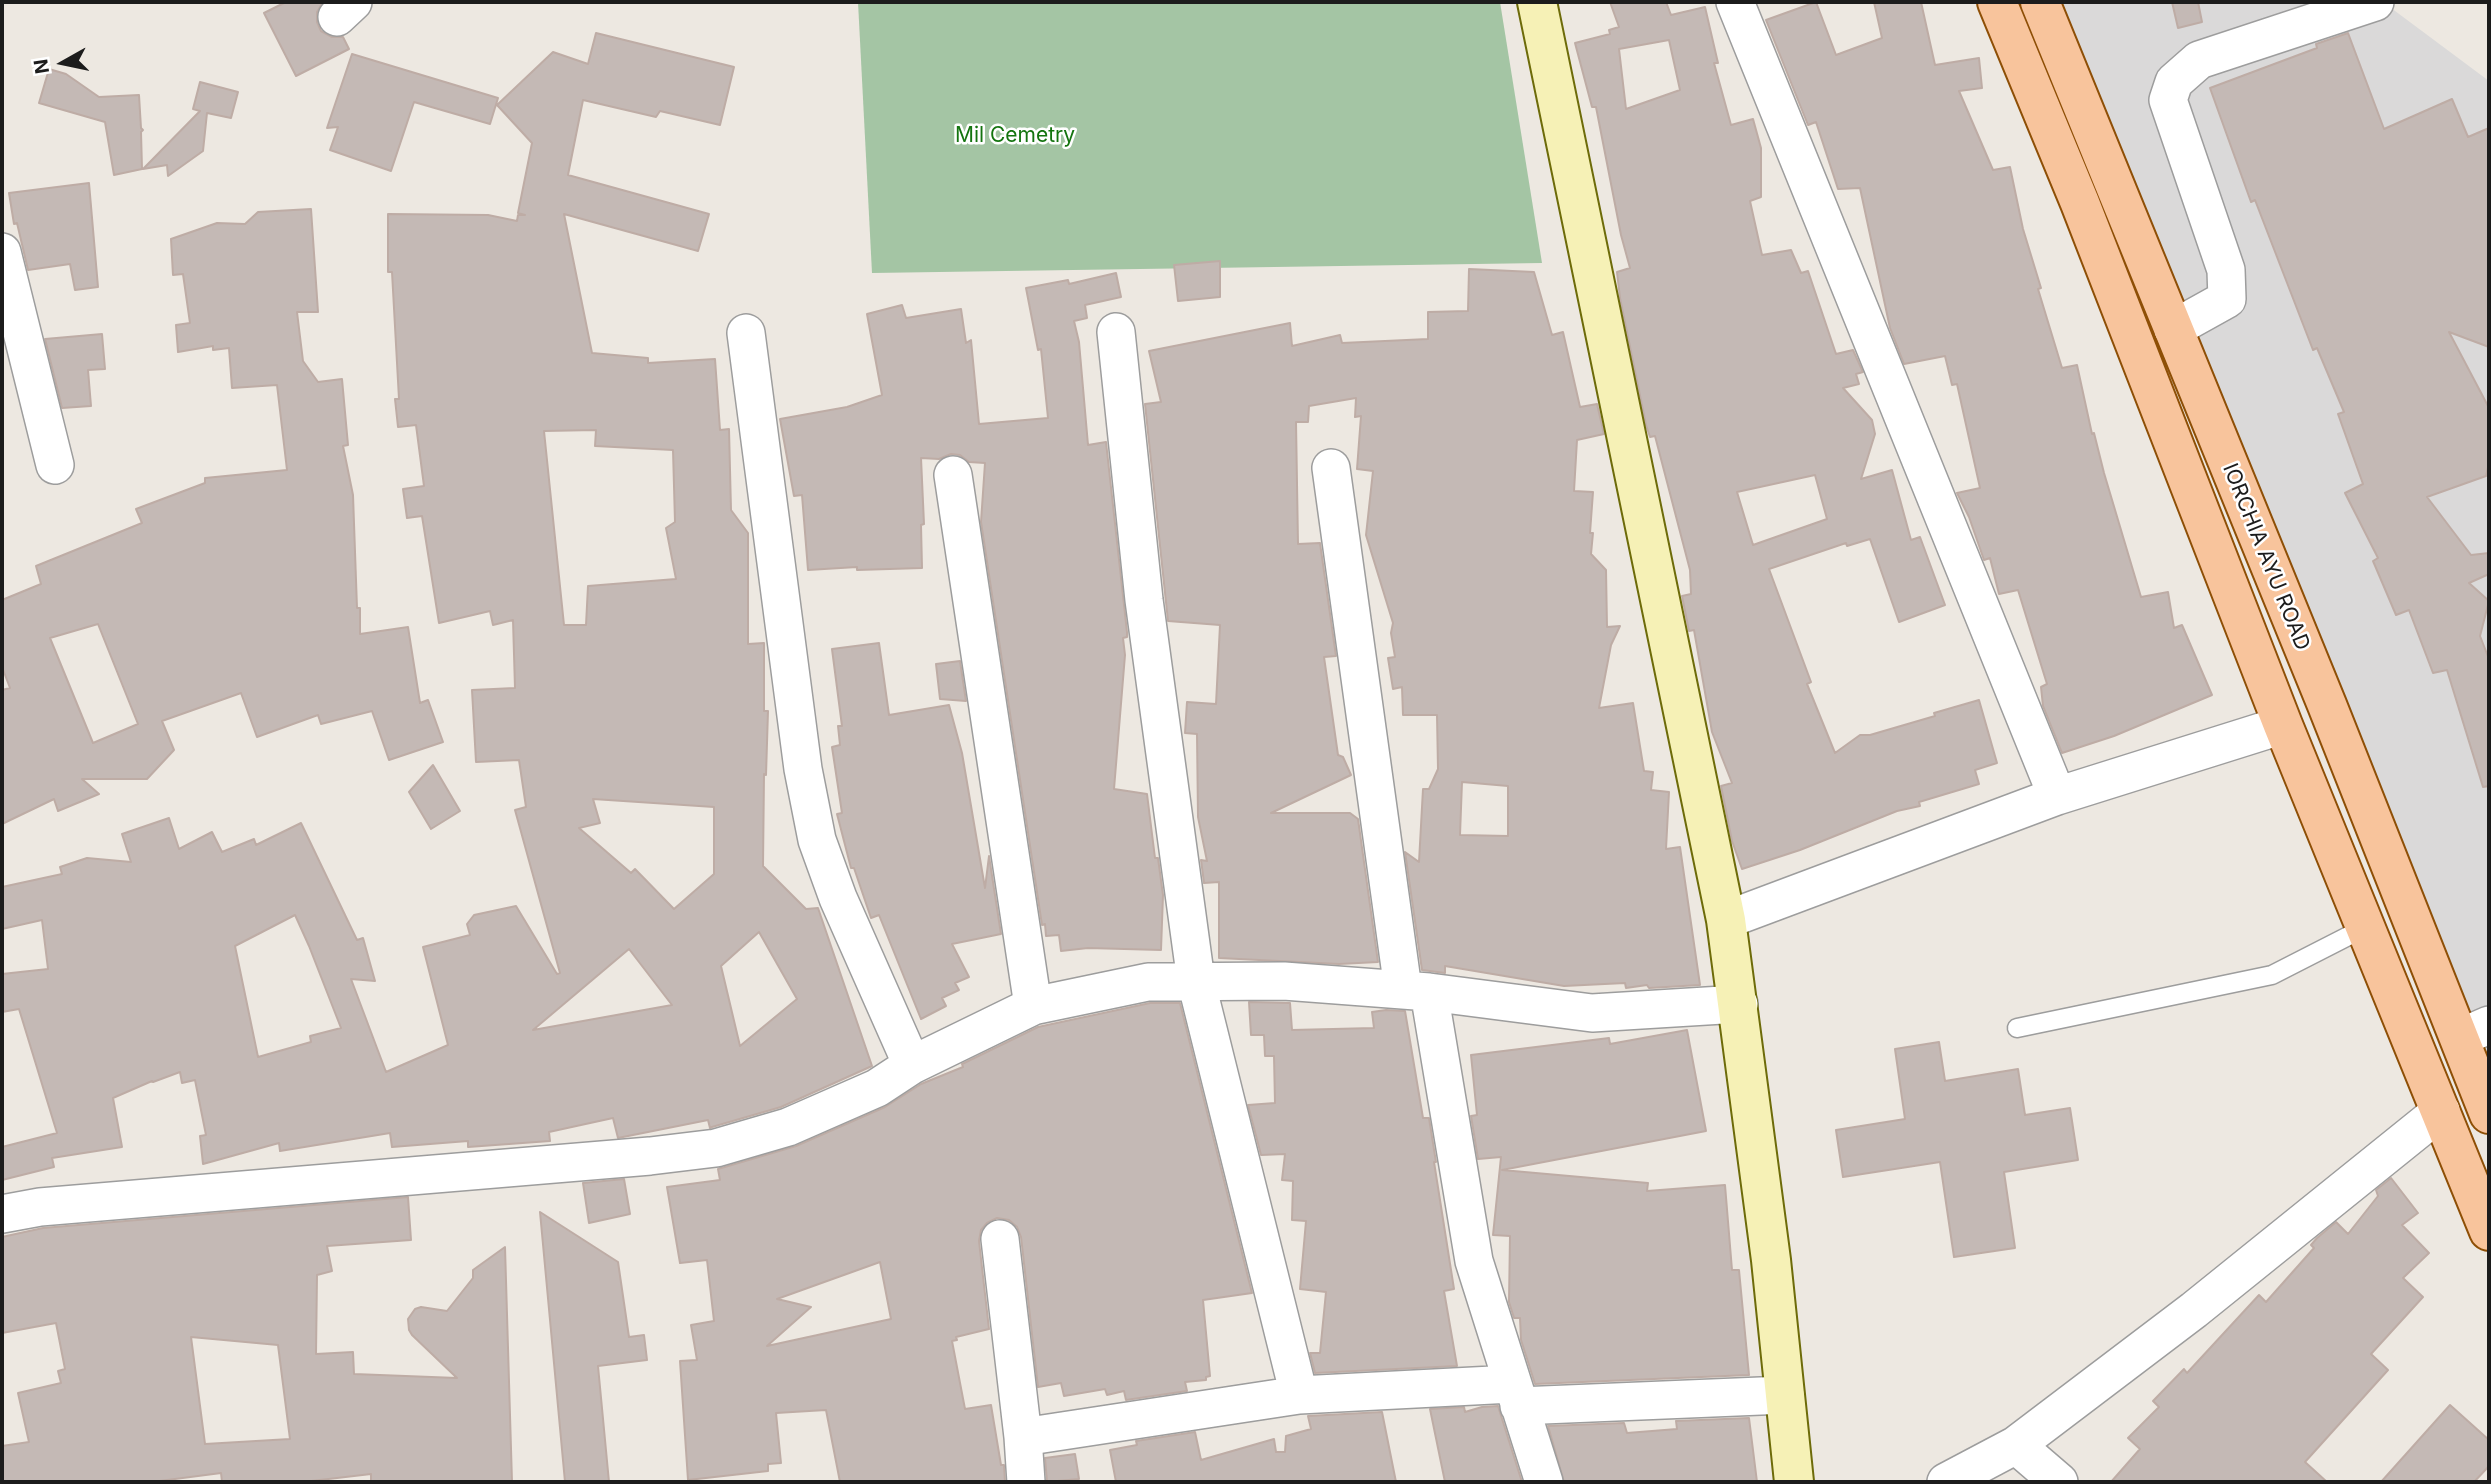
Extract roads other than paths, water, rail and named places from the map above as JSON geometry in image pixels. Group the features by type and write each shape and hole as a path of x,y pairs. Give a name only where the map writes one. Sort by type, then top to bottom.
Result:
{"main road":[{"path":"1997,2 2080,204 2283,725 2489,1231"},
{"name":"IORCHIA AYU ROAD","path":"2040,2 2173,329 2474,1032 2489,1114"}],"street":[{"path":"1537,2 1726,920 1771,1260 1794,1482"},
{"path":"1735,2 2057,796"},
{"path":"2173,329 2227,299 2226,270 2168,100 2174,82 2200,60 2375,2"},
{"path":"2,251 55,465"},
{"path":"1116,332 1144,600 1196,981 1299,1395"},
{"path":"746,333 803,769 817,840 838,898 912,1065"},
{"path":"1331,468 1416,990 1474,1261 1544,1482"},
{"path":"953,475 1033,1006"},
{"path":"1726,920 2057,796 2283,725"},
{"path":"2,1214 40,1207 650,1156 716,1148 788,1127 877,1088 912,1065 1033,1006 1148,982 1284,981 1416,990 1592,1013 1738,1004"},
{"path":"1946,1482 2016,1445 2194,1311 2441,1111"},
{"path":"1000,1239 1026,1482"},
{"path":"1023,1437 1299,1395 1785,1395"},
{"path":"2016,1445 2059,1482"}],"lane":[{"path":"2017,1028 2272,975 2365,927"}],"park label":[{"name":"Mil Cemetry","path":"1015,136"}]}
